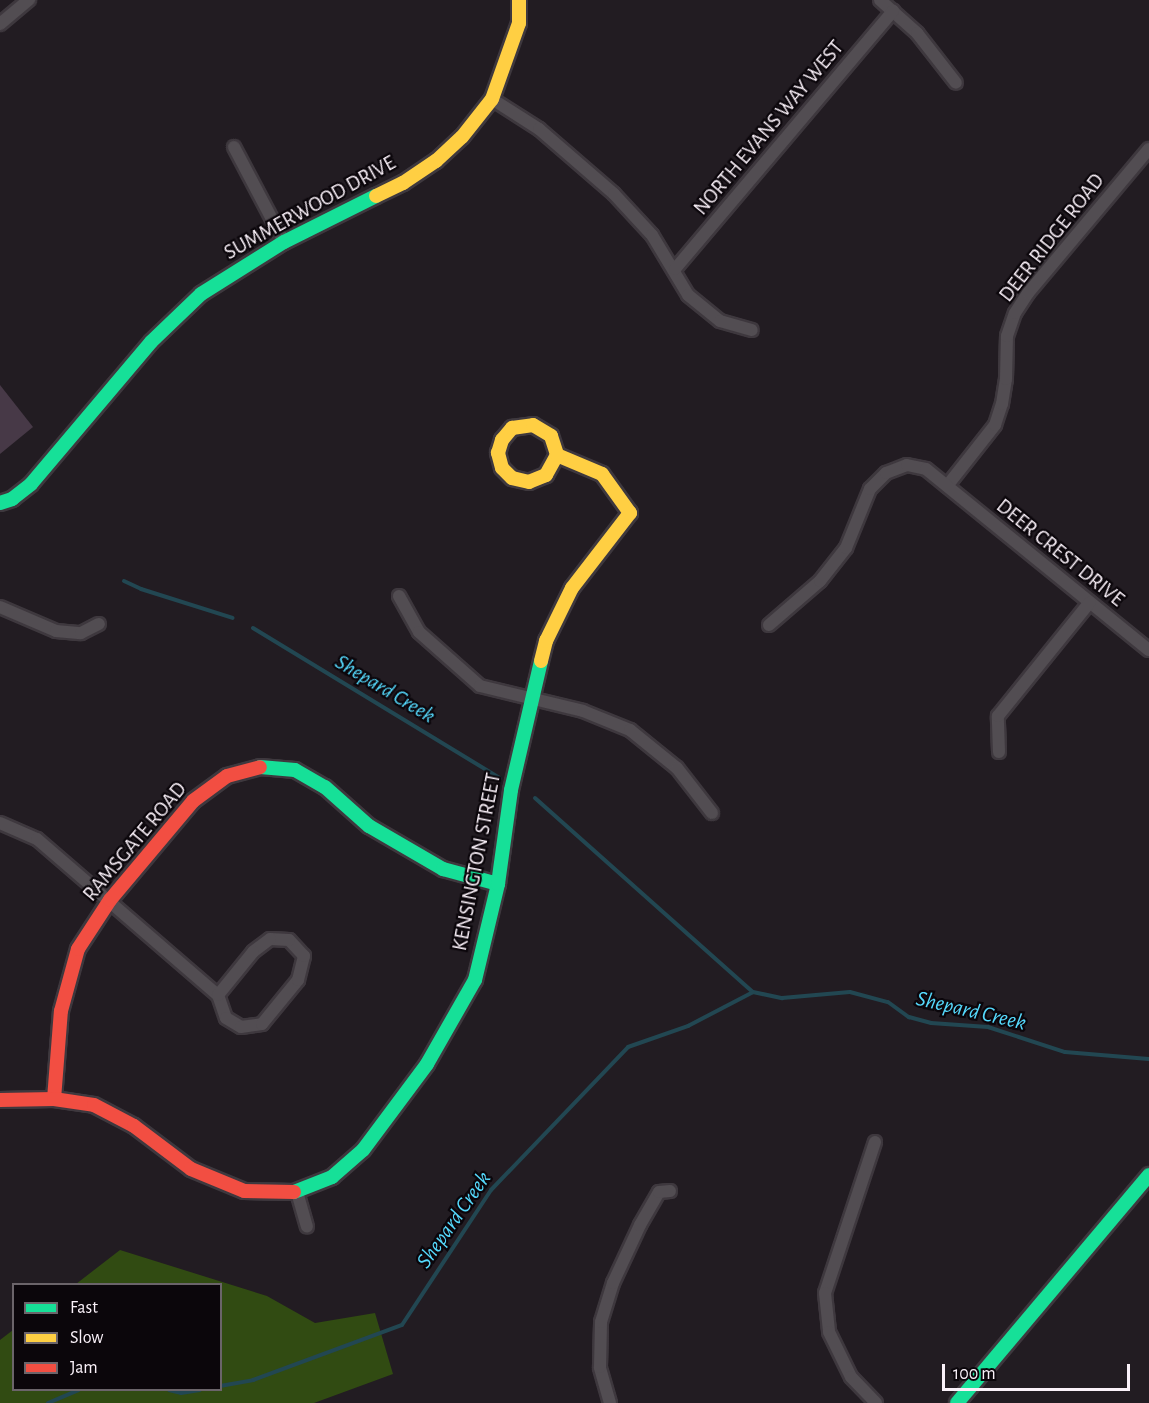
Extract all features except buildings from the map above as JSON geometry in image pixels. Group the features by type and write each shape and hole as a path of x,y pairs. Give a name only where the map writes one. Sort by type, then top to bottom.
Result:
{"street":[{"path":"0,24 29,0"},
{"name":"SUMMERWOOD DRIVE","path":"0,503 12,499 31,484 151,342 201,294 284,242 403,183 430,165 462,137 492,99 507,63 519,23 519,0"},
{"path":"880,0 917,33 956,83"},
{"name":"NORTH EVANS WAY WEST","path":"675,269 893,12"},
{"path":"492,99 539,129 614,194 652,235 675,269 688,295 720,321 752,330"},
{"path":"234,147 284,242"},
{"name":"DEER RIDGE ROAD","path":"947,486 995,425 1002,404 1006,379 1007,336 1015,313 1028,293 1149,148"},
{"path":"534,425 551,436 557,455 546,475 529,482 512,478 502,468 498,453 502,440 512,428 534,425"},
{"name":"KENSINGTON STREET","path":"0,1100 54,1099 93,1105 134,1126 191,1169 244,1191 297,1192 332,1177 363,1150 426,1064 475,980 498,884 511,790 546,641 572,588 630,513 602,474 557,455"},
{"name":"DEER CREST DRIVE","path":"770,625 820,580 846,548 870,489 886,473 907,465 926,469 1149,650"},
{"path":"399,596 419,632 480,686 583,711 630,730 677,768 712,813"},
{"path":"999,752 998,716 1090,602"},
{"path":"0,608 57,632 81,633 99,624"},
{"name":"RAMSGATE ROAD","path":"54,1099 61,1011 78,949 110,900 193,801 227,776 263,766 295,770 325,787 369,826 443,869 498,884"},
{"path":"0,823 38,839 218,995 226,1018 241,1027 261,1024 298,980 304,956 289,940 270,939 253,952 218,995"},
{"path":"875,1142 825,1293 829,1332 851,1377 876,1403"},
{"path":"957,1403 1149,1175"},
{"path":"610,1403 600,1367 601,1322 613,1283 640,1225 659,1192 670,1191"},
{"path":"297,1192 307,1227"}],"green space":[{"path":"120,1250 267,1296 315,1323 375,1313 393,1374 314,1403 0,1403 0,1340 12,1331 12,1391 222,1391 222,1283 77,1283"}],"waterway":[{"name":"Shepard Creek","path":"124,581 141,589 233,618"},
{"name":"Shepard Creek","path":"253,628 500,778"},
{"name":"Shepard Creek","path":"535,798 753,992 782,998 850,992 888,1002 909,1017 931,1023 988,1027 1065,1052 1149,1059"},
{"name":"Shepard Creek","path":"222,1386 253,1380 402,1325 491,1190 628,1047 688,1026 753,992"},
{"name":"Shepard Creek","path":"48,1403 76,1391"},
{"name":"Shepard Creek","path":"173,1391 181,1393 194,1391"}],"traffic: fast":[{"path":"0,503 12,499 31,484 151,342 201,294 284,242 376,196"},
{"path":"294,1192 332,1177 363,1150 427,1064 475,980 498,884 511,790 541,661"},
{"path":"260,767 295,770 325,787 369,826 443,869 498,884"},
{"path":"957,1403 1149,1175"}],"traffic: slow":[{"path":"376,196 403,183 436,161 462,137 492,99 519,23 519,0"},
{"path":"541,661 546,641 572,588 630,513 602,474 557,455 546,475 529,482 512,478 502,468 498,453 502,440 512,428 533,425 551,436 557,455"}],"traffic: jam":[{"path":"54,1099 61,1011 78,949 110,900 193,801 227,776 260,767"},
{"path":"0,1100 54,1099 94,1105 134,1126 191,1169 244,1191 294,1192"}]}
